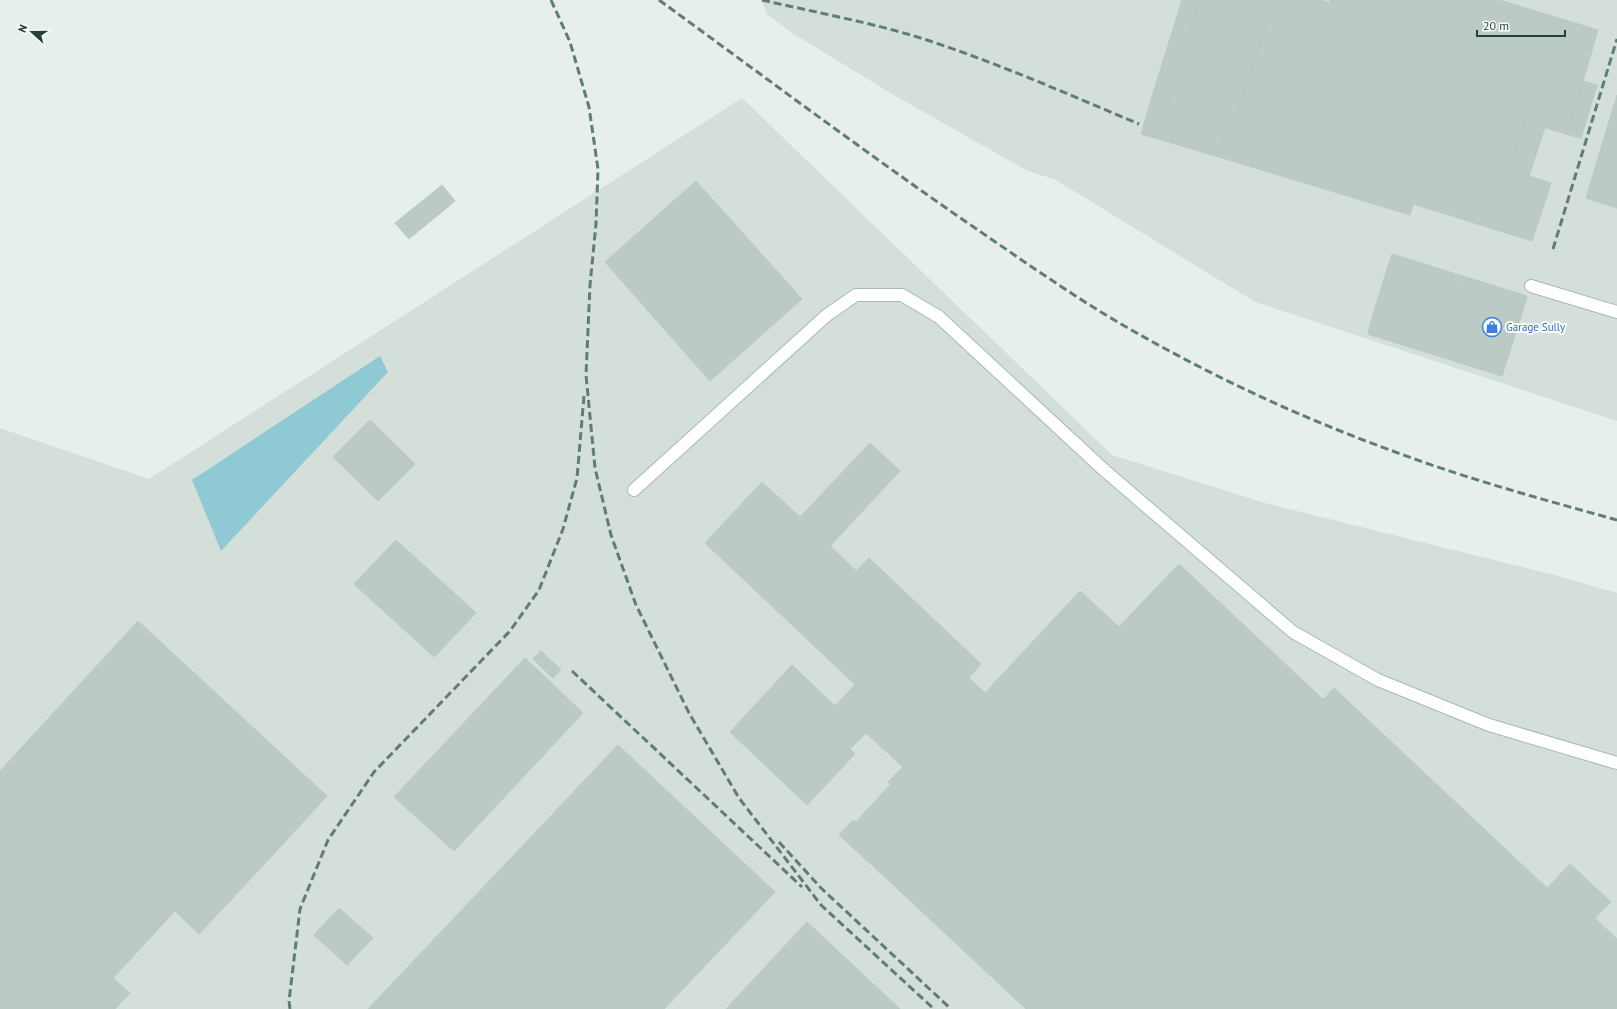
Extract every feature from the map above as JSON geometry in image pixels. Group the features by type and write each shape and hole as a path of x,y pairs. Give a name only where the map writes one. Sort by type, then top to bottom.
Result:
{"lane":[{"path":"1531,286 1617,312"},
{"path":"634,490 827,315 856,295 902,295 939,317 1104,470 1293,632 1378,680 1489,725 1617,763"}],"shaded area":[{"path":"761,0 1617,0 1617,421 1255,302 1056,180 1026,170 892,94 789,31 768,15"},
{"path":"742,98 1112,455 1265,503 1554,575 1617,593 1617,1009 0,1009 0,428 149,479"}],"water":[{"path":"380,356 388,372 221,551 192,480"}],"building":[{"path":"1182,0 1200,0 1166,108 1150,103"},
{"path":"1200,0 1273,0 1227,147 1222,146 1227,128 1166,108"},
{"path":"1273,0 1320,0 1583,81 1566,134 1525,121 1509,170 1551,183 1532,241 1228,146"},
{"path":"1330,0 1386,0 1380,19 1329,3"},
{"path":"1386,0 1499,0 1598,30 1583,81 1380,19"},
{"path":"1583,81 1597,85 1581,138 1566,134"},
{"path":"1617,95 1617,208 1586,198"},
{"path":"1150,103 1227,128 1219,157 1141,134"},
{"path":"1525,121 1545,127 1529,176 1509,170"},
{"path":"1222,146 1228,146 1413,204 1410,215 1219,157"},
{"path":"696,181 802,299 710,381 605,262"},
{"path":"442,185 455,201 409,239 395,223"},
{"path":"1392,254 1527,296 1524,307 1388,266"},
{"path":"1388,266 1524,307 1507,360 1372,318"},
{"path":"1372,318 1507,360 1502,376 1368,334"},
{"path":"370,420 415,464 378,501 333,457"},
{"path":"870,443 900,471 830,546 985,693 1080,591 1119,627 1179,564 1565,927 1583,907 1617,939 1617,1009 1026,1009 886,878 967,790 705,543 762,482 800,517"},
{"path":"396,540 476,613 434,657 354,584"},
{"path":"869,558 981,664 969,677 856,571"},
{"path":"138,621 327,796 271,857 246,834 113,978 130,993 115,1009 0,1009 0,771"},
{"path":"541,651 561,670 553,678 533,659"},
{"path":"525,658 583,713 454,851 394,797"},
{"path":"792,665 835,706 855,685 967,790 886,878 839,835 853,820 856,822 891,784 888,782 903,767 866,733 850,749 855,754 807,805 730,732"},
{"path":"1334,688 1548,889 1536,900 1323,700"},
{"path":"618,745 775,892 664,1009 368,1009"},
{"path":"246,834 271,857 199,934 175,911"},
{"path":"1570,864 1611,902 1595,918 1583,907 1565,927 1536,900"},
{"path":"339,908 373,938 347,965 314,935"},
{"path":"807,922 900,1009 726,1009"}],"railway":[{"path":"551,0 570,42 589,107 598,169 596,224 590,285 586,375 595,468 611,535 636,605 689,713 739,798 821,905 934,1009"},
{"path":"659,0 865,151 991,239 1098,310 1166,349 1228,381 1292,411 1357,438 1474,479 1617,520"},
{"path":"762,0 867,24 930,41 1010,70 1139,124"},
{"path":"1553,249 1617,39"},
{"path":"290,1009 289,1001 300,909 328,840 374,772 510,631 539,590 563,529 577,478 584,396"},
{"path":"572,671 802,887"},
{"path":"779,842 821,888 951,1009"}],"place":[{"name":"Garage Sully","path":"1492,327"}]}
